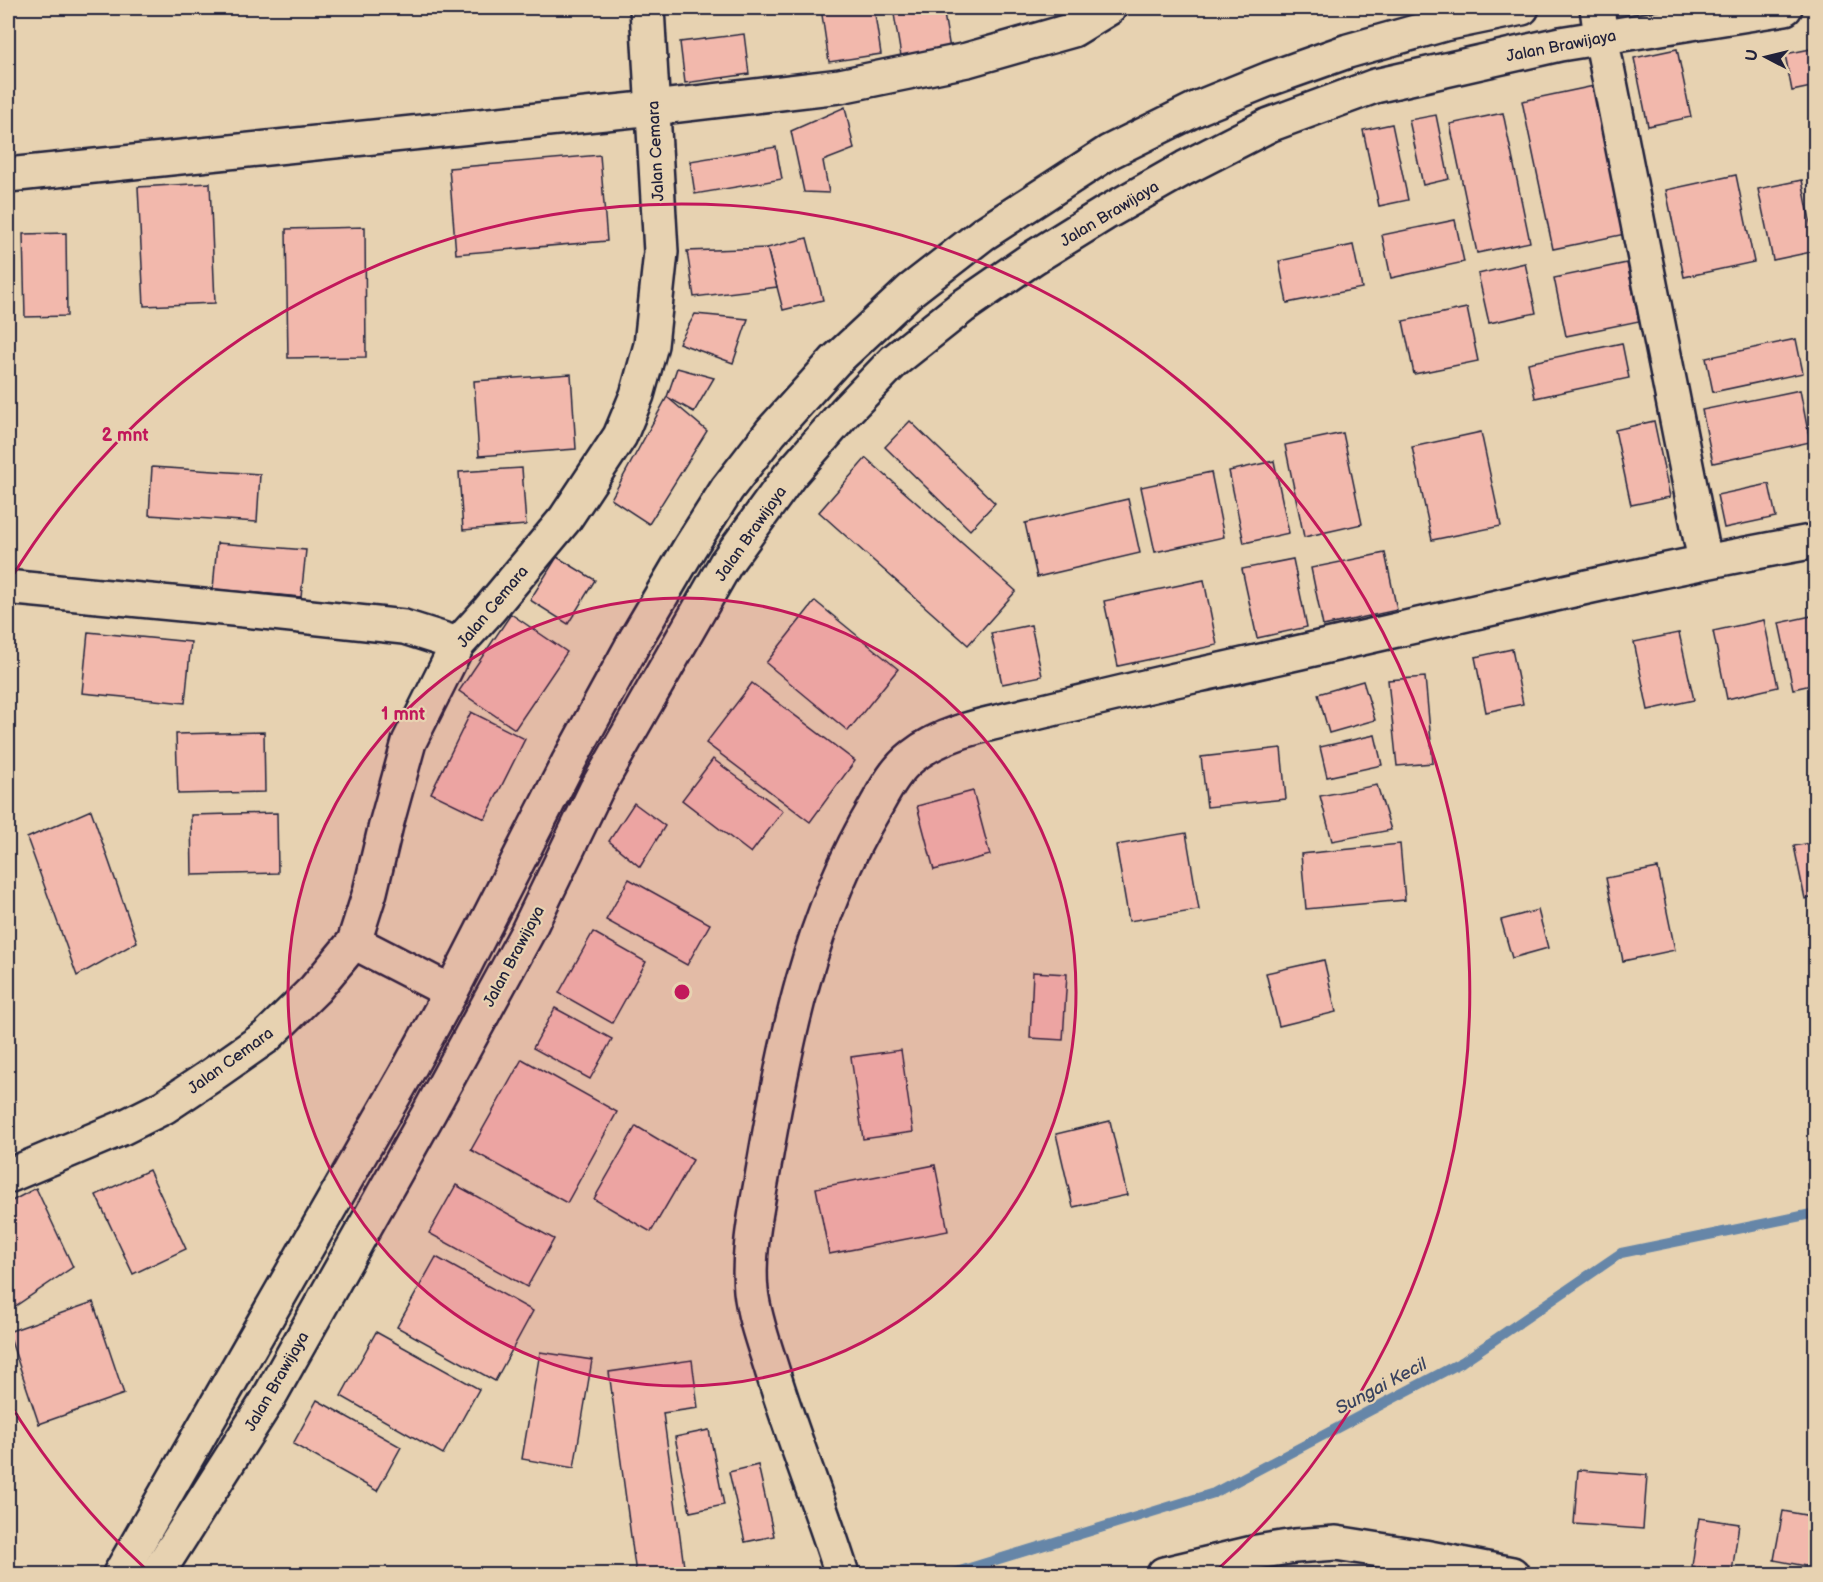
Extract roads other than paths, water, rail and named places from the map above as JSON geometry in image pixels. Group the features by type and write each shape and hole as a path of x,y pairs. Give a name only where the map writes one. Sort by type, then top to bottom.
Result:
{"main road":[{"name":"Jalan Cemara","path":"8,1176 122,1128 164,1107 200,1083 266,1037 315,989 354,942 410,742 458,644 565,519 620,436 636,395 651,345 661,252 646,8"},
{"path":"8,175 652,108 840,86 967,60 1073,30 1109,8"},
{"path":"128,1561 394,1096 451,992 568,763 690,547 726,489 765,440 835,361 911,290 983,234 1109,152 1200,107 1269,79 1442,16 1522,8"},
{"name":"Jalan Brawijaya","path":"158,1572 267,1401 430,1111 526,933 596,790 726,563 790,475 845,412 894,361 962,308 1033,258 1185,168 1269,125 1376,86 1560,44 1599,22 1785,8"},
{"path":"1599,22 1705,561"},
{"path":"840,1567 785,1414 757,1322 751,1290 751,1252 779,1075 805,970 840,874 867,820 895,773 909,758 927,746 954,734 1130,690 1705,561 1815,541"},
{"path":"16,588 404,627 458,644"},
{"path":"354,942 451,992"},
{"path":"1164,1575 1257,1552 1295,1546 1336,1544 1424,1557 1512,1575"}],"waterway":[{"name":"Sungai Kecil","path":"950,1574 1214,1493 1462,1362 1621,1253 1816,1213"}]}
